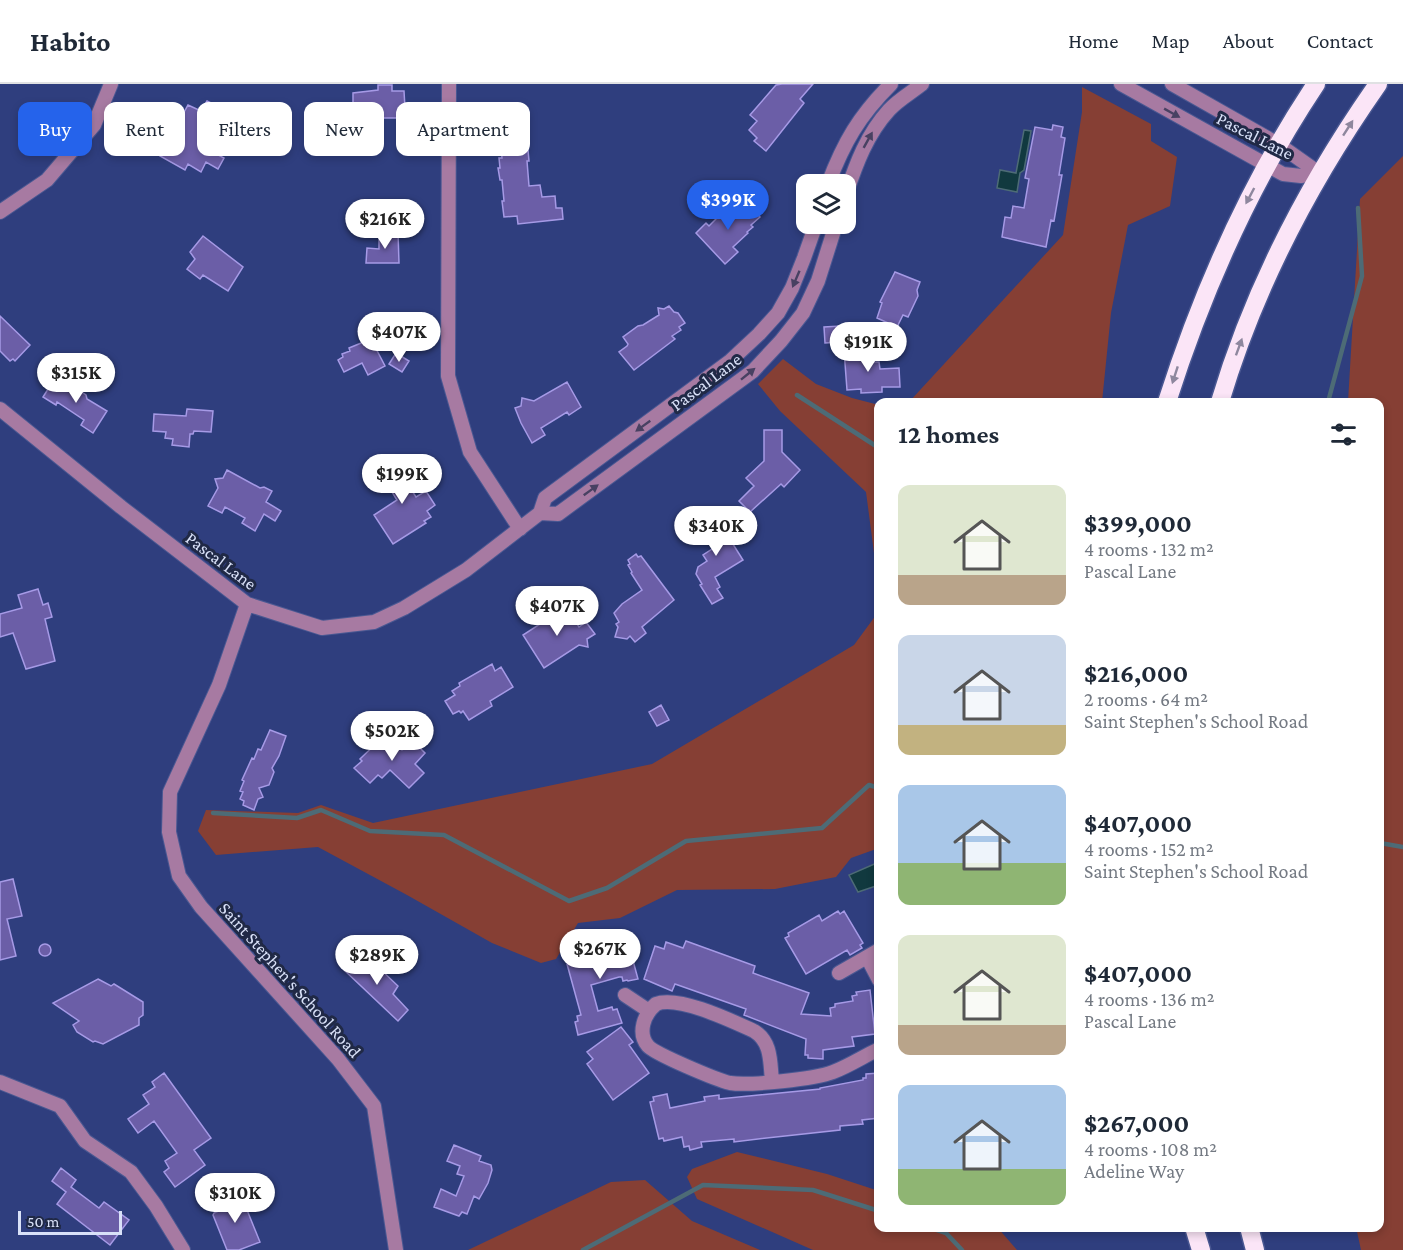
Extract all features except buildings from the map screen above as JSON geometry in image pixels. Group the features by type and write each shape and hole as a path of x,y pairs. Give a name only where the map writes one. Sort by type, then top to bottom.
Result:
{"highway":[{"path":"1168,398 1187,339 1208,285 1244,206 1278,144 1316,84"},
{"path":"1221,398 1260,293 1319,173 1378,84"},
{"path":"1196,1232 1201,1250"},
{"path":"1251,1232 1256,1250"}],"street":[{"path":"0,212 47,180 94,125 111,84"},
{"path":"449,84 448,376 470,452 520,529"},
{"path":"832,174 846,140 870,105 891,84"},
{"path":"852,174 871,135 889,109 905,89 922,84"},
{"name":"Pascal Lane","path":"1121,84 1266,165 1289,175 1319,173"},
{"name":"Pascal Lane","path":"1172,84 1278,144 1319,173"},
{"path":"1186,84 1205,102"},
{"name":"Pascal Lane","path":"0,408 121,507 247,604 322,628 374,622 432,592 466,570 540,513 545,498 729,362 778,313 792,288 812,234"},
{"name":"Pascal Lane","path":"540,513 558,514 753,371 803,313 818,281 833,234"},
{"name":"Saint Stephen's School Road","path":"247,604 219,685 170,792 171,843 179,876 201,908 338,1059 374,1106 396,1250"},
{"path":"839,973 873,953"},
{"path":"625,995 648,1011"},
{"path":"772,1081 767,1044 761,1035 754,1031 688,1005 674,1002 660,1003 648,1011 643,1035 647,1044 654,1051 730,1083 772,1081 830,1073 874,1051"},
{"path":"0,1082 60,1106 85,1141 130,1172 156,1206 183,1250"}],"shaded area":[{"path":"1082,87 1151,124 1151,141 1177,157 1170,206 1128,225 1111,313 1102,398 913,398 1063,235 1082,112"},
{"path":"1024,130 1031,131 1024,170 1020,173 1017,192 997,188 1000,170 1016,173"},
{"path":"1403,156 1403,1250 1361,1250 1357,1232 1384,1232 1384,398 1348,398 1360,199"},
{"path":"783,359 816,384 874,404 874,553 866,492 780,411 758,384"},
{"path":"874,618 874,850 851,858 836,877 775,889 677,890 620,918 578,923 556,959 541,963 492,943 318,847 216,855 198,831 206,810 298,813 321,805 373,823 652,764 854,645"},
{"path":"874,864 874,887 858,892 849,875"},
{"path":"737,1152 827,1174 874,1189 874,1232 1001,1232 1017,1250 813,1250 697,1199 687,1177 692,1169"},
{"path":"645,1180 692,1221 760,1250 468,1250 611,1182"}],"waterway":[{"path":"1329,398 1362,276 1358,208"},
{"path":"797,395 874,445"},
{"path":"213,813 297,818 321,810 370,831 444,835 569,901 607,888 686,841 822,828 869,785 874,786"},
{"path":"1384,844 1403,847"},
{"path":"583,1250 703,1185 813,1190 874,1209"},
{"path":"943,1232 962,1250"}]}
